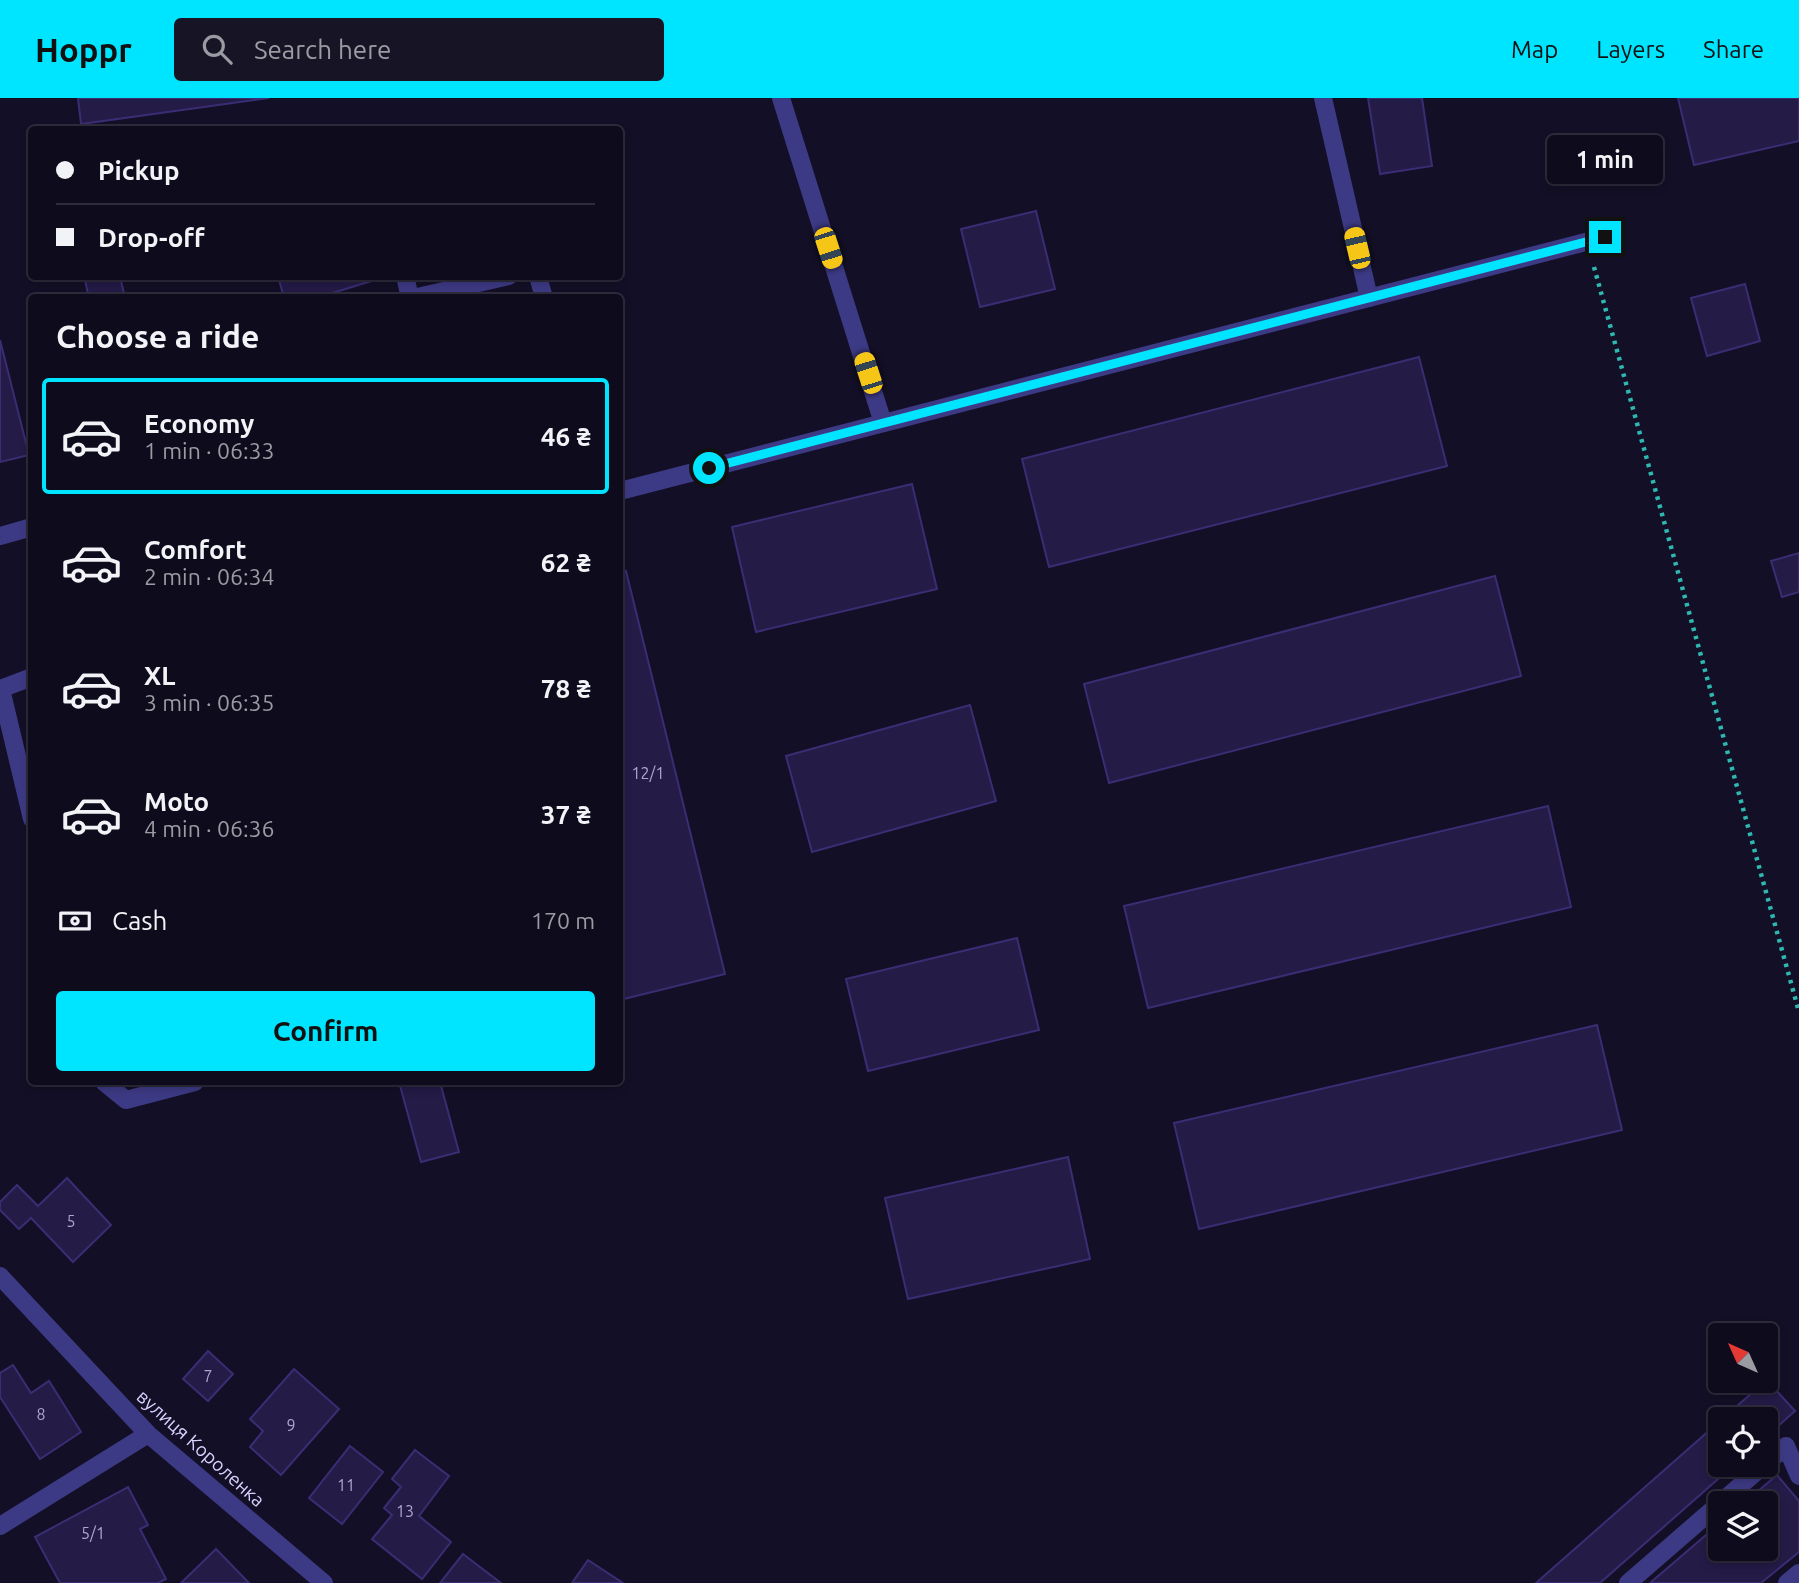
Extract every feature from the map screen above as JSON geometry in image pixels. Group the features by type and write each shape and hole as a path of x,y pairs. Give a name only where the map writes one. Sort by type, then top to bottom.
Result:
{"street":[{"path":"782,98 883,423"},
{"path":"1323,98 1369,298"},
{"path":"623,490 1596,239"},
{"path":"430,294 491,280"},
{"path":"0,536 28,528"},
{"path":"28,679 1,689 28,802"},
{"path":"108,1085 126,1100 184,1085"},
{"name":"вулиця Короленка","path":"0,1276 148,1434 324,1583"},
{"path":"0,1526 148,1434"},
{"path":"1778,1453 1786,1446 1799,1476"},
{"path":"1628,1583 1750,1477"},
{"path":"1787,1583 1799,1573"}],"path":[{"path":"1596,239 1799,1013"}],"building":[{"path":"78,98 269,98 81,124"},
{"path":"1368,98 1422,98 1432,166 1380,174"},
{"path":"1678,98 1799,98 1799,141 1694,165"},
{"path":"1036,211 1055,289 980,307 961,229"},
{"path":"85,280 121,280 124,294 88,294"},
{"path":"279,280 375,280 329,294 283,294"},
{"path":"1745,284 1760,341 1707,356 1691,298"},
{"path":"0,340 28,455 0,462"},
{"path":"1419,357 1447,466 1049,567 1022,459"},
{"path":"912,484 937,589 756,632 732,527"},
{"path":"1799,553 1799,592 1782,597 1771,561"},
{"path":"626,571 725,974 623,999 623,572"},
{"path":"1495,576 1521,676 1109,783 1084,684"},
{"path":"970,705 996,801 812,852 786,756"},
{"path":"1548,806 1571,907 1148,1008 1124,906"},
{"path":"1017,938 1039,1030 868,1071 846,979"},
{"path":"1597,1025 1622,1130 1199,1229 1174,1123"},
{"path":"400,1085 441,1085 459,1152 421,1162"},
{"path":"1068,1157 1090,1259 908,1299 885,1198"},
{"path":"67,1178 111,1225 73,1262 31,1218 19,1229 0,1210 0,1202 17,1185 38,1206"},
{"path":"208,1351 233,1374 208,1401 183,1379"},
{"path":"13,1365 31,1393 49,1381 81,1432 40,1459 0,1397 0,1373"},
{"path":"294,1369 339,1409 281,1475 250,1447 263,1431 250,1419"},
{"path":"1778,1392 1795,1411 1778,1426 1778,1407 1736,1407 1752,1393"},
{"path":"1708,1432 1708,1477 1720,1477 1600,1583 1536,1583"},
{"path":"350,1446 383,1472 342,1524 309,1498"},
{"path":"415,1450 449,1476 419,1516 451,1542 422,1579 372,1539 392,1515 384,1508 401,1487 392,1479"},
{"path":"1778,1476 1799,1501 1799,1552 1761,1583 1650,1583 1708,1533 1708,1561 1778,1561 1778,1491 1758,1491"},
{"path":"128,1487 148,1525 140,1529 166,1579 158,1583 60,1583 35,1537"},
{"path":"216,1549 249,1583 181,1583"},
{"path":"463,1554 501,1583 440,1583"},
{"path":"588,1560 623,1583 572,1583"}],"route":[{"path":"709,468 1605,237"}]}
